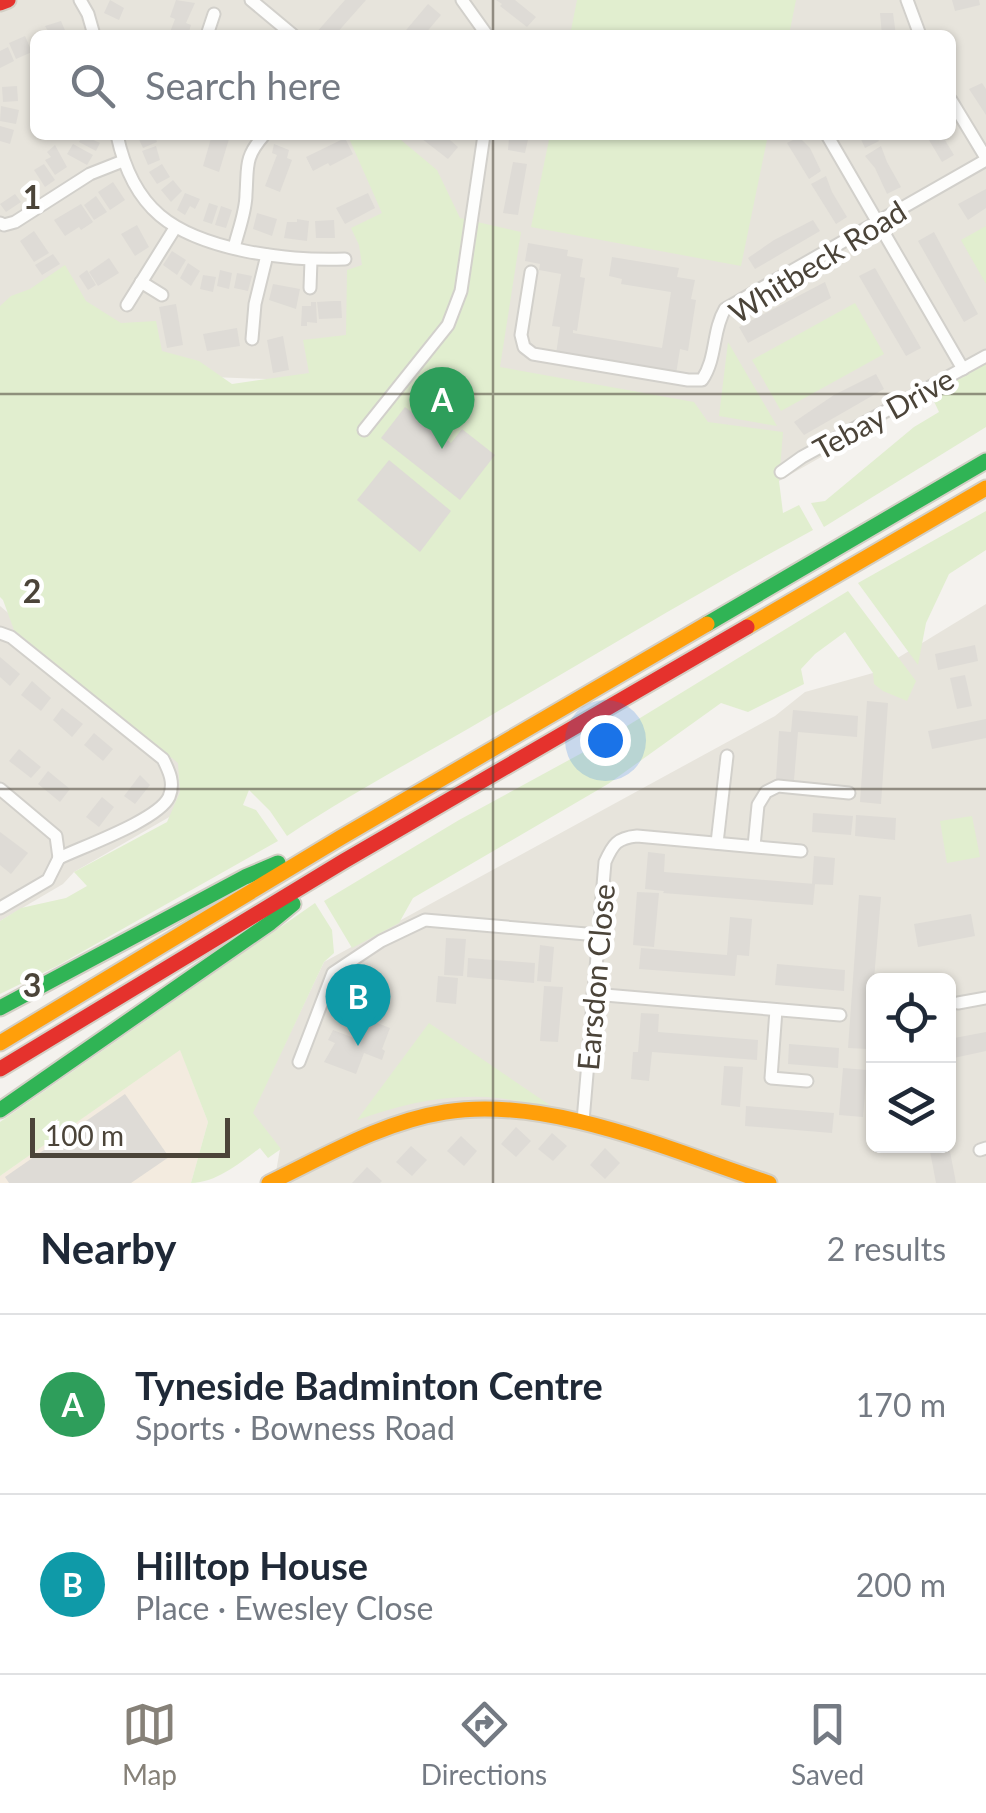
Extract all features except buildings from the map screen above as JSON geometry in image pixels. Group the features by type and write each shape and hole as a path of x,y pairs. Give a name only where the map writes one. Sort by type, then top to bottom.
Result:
{"main road":[{"path":"0,3 8,0"},
{"path":"0,1042 340,838 986,461"},
{"path":"0,1069 344,861 986,488"},
{"path":"0,1008 245,877 340,838"},
{"path":"0,1110 270,923 344,861"},
{"path":"269,1183 374,1132 445,1112 509,1109 582,1121 769,1183"},
{"path":"291,1183 306,1166"}],"street":[{"path":"80,0 93,30"},
{"path":"251,0 287,30"},
{"path":"462,0 483,30"},
{"path":"907,0 918,30"},
{"path":"209,30 214,14"},
{"path":"956,108 986,159"},
{"path":"118,140 122,161 133,183 151,208 175,228 200,240 268,255 345,259"},
{"path":"234,248 246,196 245,172 260,140"},
{"path":"364,430 448,325 461,292 483,140"},
{"path":"831,140 963,369"},
{"name":"Whitbeck Road","path":"530,272 521,334 524,347 534,354 702,380 710,368 719,319 726,309 986,159"},
{"path":"0,224 15,222 90,174 122,161"},
{"path":"127,305 175,228"},
{"path":"252,339 268,255"},
{"path":"310,260 310,288"},
{"path":"141,282 162,295"},
{"name":"Tebay Drive","path":"781,472 986,356"},
{"path":"0,634 11,637 163,759 170,773 172,788 168,801 146,818 59,858"},
{"path":"717,843 727,756"},
{"path":"754,846 758,805 766,792 778,786 849,792"},
{"path":"0,789 56,836 59,858 48,880 0,908"},
{"name":"Earsdon Close","path":"582,1121 605,862 612,848 624,838 637,836 801,850"},
{"path":"299,1062 333,973 381,942 426,920 598,934"},
{"path":"593,994 840,1015"},
{"path":"958,1003 986,998"},
{"path":"776,1010 770,1078 808,1081"}],"shaded area":[{"path":"0,0 986,0 986,363 779,481 316,381 187,376 0,307"},
{"path":"986,604 986,1183 274,1183 280,1149 252,1113 324,962 775,716 805,692 873,673"},
{"path":"0,606 216,790 74,872 63,884 0,921"},
{"path":"180,1049 208,1122 191,1183 0,1183 0,1176"}],"green space":[{"path":"577,0 796,0 790,30 571,30"},
{"path":"350,140 401,140 437,170 460,218 521,232 500,367 694,402 708,422 783,432 779,481 783,513 799,505 813,530 287,836 249,790 243,805 256,810 278,841 0,994 0,921 21,908 66,898 87,886 74,872 167,822 180,792 178,763 14,630 0,597 0,306 65,265 86,301 121,323 156,321 162,351 199,361 232,384 309,373 303,340 346,335 347,270 362,265 351,228 382,213"},
{"path":"549,140 767,140 741,266 531,227"},
{"path":"986,226 986,284 961,240"},
{"path":"855,303 884,354 781,411 752,360"},
{"path":"728,342 777,426 719,416"},
{"path":"986,363 986,427 824,527 811,503 825,501 914,427 939,412 931,395"},
{"path":"986,511 986,550 949,574 926,623 918,665 858,583"},
{"path":"848,591 916,681 907,701 874,684 873,673 845,632 801,669 804,684 748,712 721,703 608,784 413,898 399,923 352,948 324,901 459,820 591,748"},
{"path":"972,816 980,857 947,863 940,821"},
{"path":"315,903 332,930 334,953 324,962 253,1113 281,1149 268,1158 260,1148 219,1175 191,1183 208,1122 180,1050 0,1176 0,1122"},
{"path":"429,1023 554,1108 498,1098 462,1097 408,1105 357,1120"}],"traffic: fast":[{"path":"707,624 986,461"},
{"path":"0,1008 278,863"},
{"path":"0,1110 293,904"}],"traffic: slow":[{"path":"747,627 986,488"},
{"path":"0,1043 340,838 707,624"},
{"path":"269,1183 354,1141 399,1124 445,1112 485,1109 525,1111 609,1129 769,1183"}],"traffic: jam":[{"path":"0,3 8,0"},
{"path":"0,1069 344,861 747,627"}],"place":[{"name":"Tyneside Badminton Centre","path":"442,449"},
{"name":"Hilltop House","path":"358,1046"}]}
